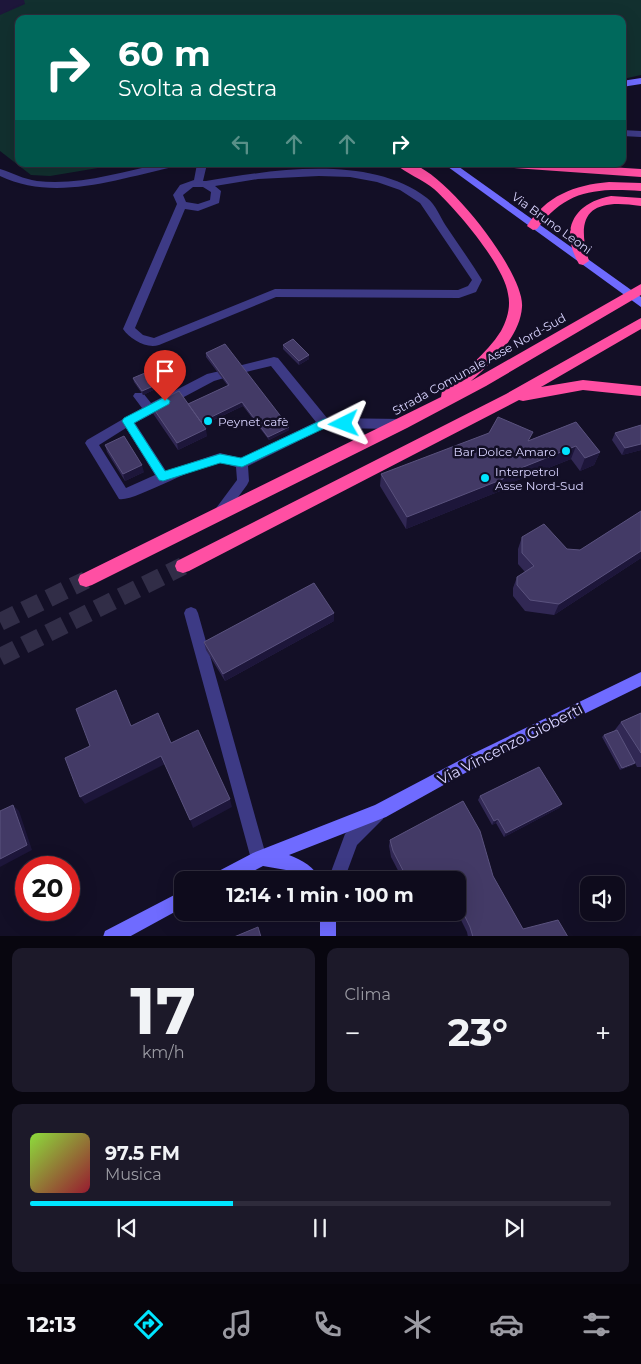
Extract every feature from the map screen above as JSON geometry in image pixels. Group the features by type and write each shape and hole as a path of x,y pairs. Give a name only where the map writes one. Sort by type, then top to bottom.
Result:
{"highway":[{"path":"408,167 431,179 448,194 499,260 514,289 516,305 512,323 504,338 436,406"},
{"path":"556,167 641,173"},
{"path":"533,226 549,205 571,193 606,186 641,187"},
{"path":"582,261 576,230 585,210 612,200 641,202"},
{"name":"Strada Comunale Asse Nord-Sud","path":"86,580 402,424 641,289"},
{"path":"183,566 511,398 621,337 641,323"},
{"path":"621,337 641,329"},
{"path":"511,398 583,385 641,390"}],"street":[{"path":"626,83 641,81"},
{"path":"626,133 641,134"},
{"path":"0,172 7,177 29,182 66,185 158,167"},
{"path":"202,167 202,184"},
{"name":"Via Bruno Leoni","path":"452,167 641,303"},
{"path":"345,172 372,176 396,184 425,202 476,280 472,289 459,294 275,293 155,342 139,338 129,329 182,204 178,195 185,186 243,177 345,172"},
{"path":"182,204 195,208 209,205 214,201 216,191 202,184"},
{"path":"242,370 274,361 324,423"},
{"path":"220,375 150,409 91,443 124,495 163,477 220,458 242,463 324,423 402,424"},
{"path":"139,396 150,409"},
{"path":"128,421 163,477"},
{"path":"217,515 243,481 242,463"},
{"path":"191,613 259,859 281,859 304,871"},
{"name":"Via Vincenzo Gioberti","path":"236,871 259,859 380,811 471,762 641,679"},
{"name":"Via Vincenzo Gioberti","path":"339,871 351,840 380,811"},
{"path":"111,936 174,903"},
{"path":"328,921 328,936"}],"green space":[{"path":"0,0 641,0 641,75 626,78 626,15 15,15 15,163 0,151"},
{"path":"21,167 104,167 50,176 31,175"}],"building":[{"path":"293,339 309,355 299,361 283,345"},
{"path":"225,344 289,427 268,437 242,402 201,422 188,404 229,385 206,353"},
{"path":"157,368 165,381 142,391 133,378"},
{"path":"179,391 206,429 177,443 151,405"},
{"path":"498,417 533,432 528,441 576,422 600,452 585,458 576,446 506,474 503,479 407,517 381,474 489,433"},
{"path":"641,425 641,444 625,448 615,433"},
{"path":"124,436 142,465 123,474 105,445"},
{"path":"641,511 641,551 559,604 530,600 517,585 517,577 534,566 522,553 522,537 544,524 567,549 580,550"},
{"path":"314,583 334,613 223,674 204,642"},
{"path":"116,690 131,726 158,713 171,743 198,730 230,799 190,820 161,756 80,797 65,758 90,746 76,709"},
{"path":"641,713 641,753 621,722"},
{"path":"617,730 635,763 622,768 604,735"},
{"path":"539,767 562,804 506,833 498,819 494,821 480,796"},
{"path":"463,801 480,831 493,876 523,929 558,920 567,936 473,936 466,919 466,871 403,871 393,851 390,840"},
{"path":"13,805 27,845 0,859 0,811"},
{"path":"258,927 261,936 236,936"}],"tunnel":[{"path":"0,657 183,566"},
{"path":"0,622 86,580"}],"place":[{"name":"Peynet cafè","path":"208,421"},
{"name":"Bar Dolce Amaro","path":"566,451"},
{"name":"Interpetrol Asse Nord-Sud","path":"485,478"}],"route":[{"path":"165,401 128,421 163,477 220,458 242,463 324,423 344,424"}]}
